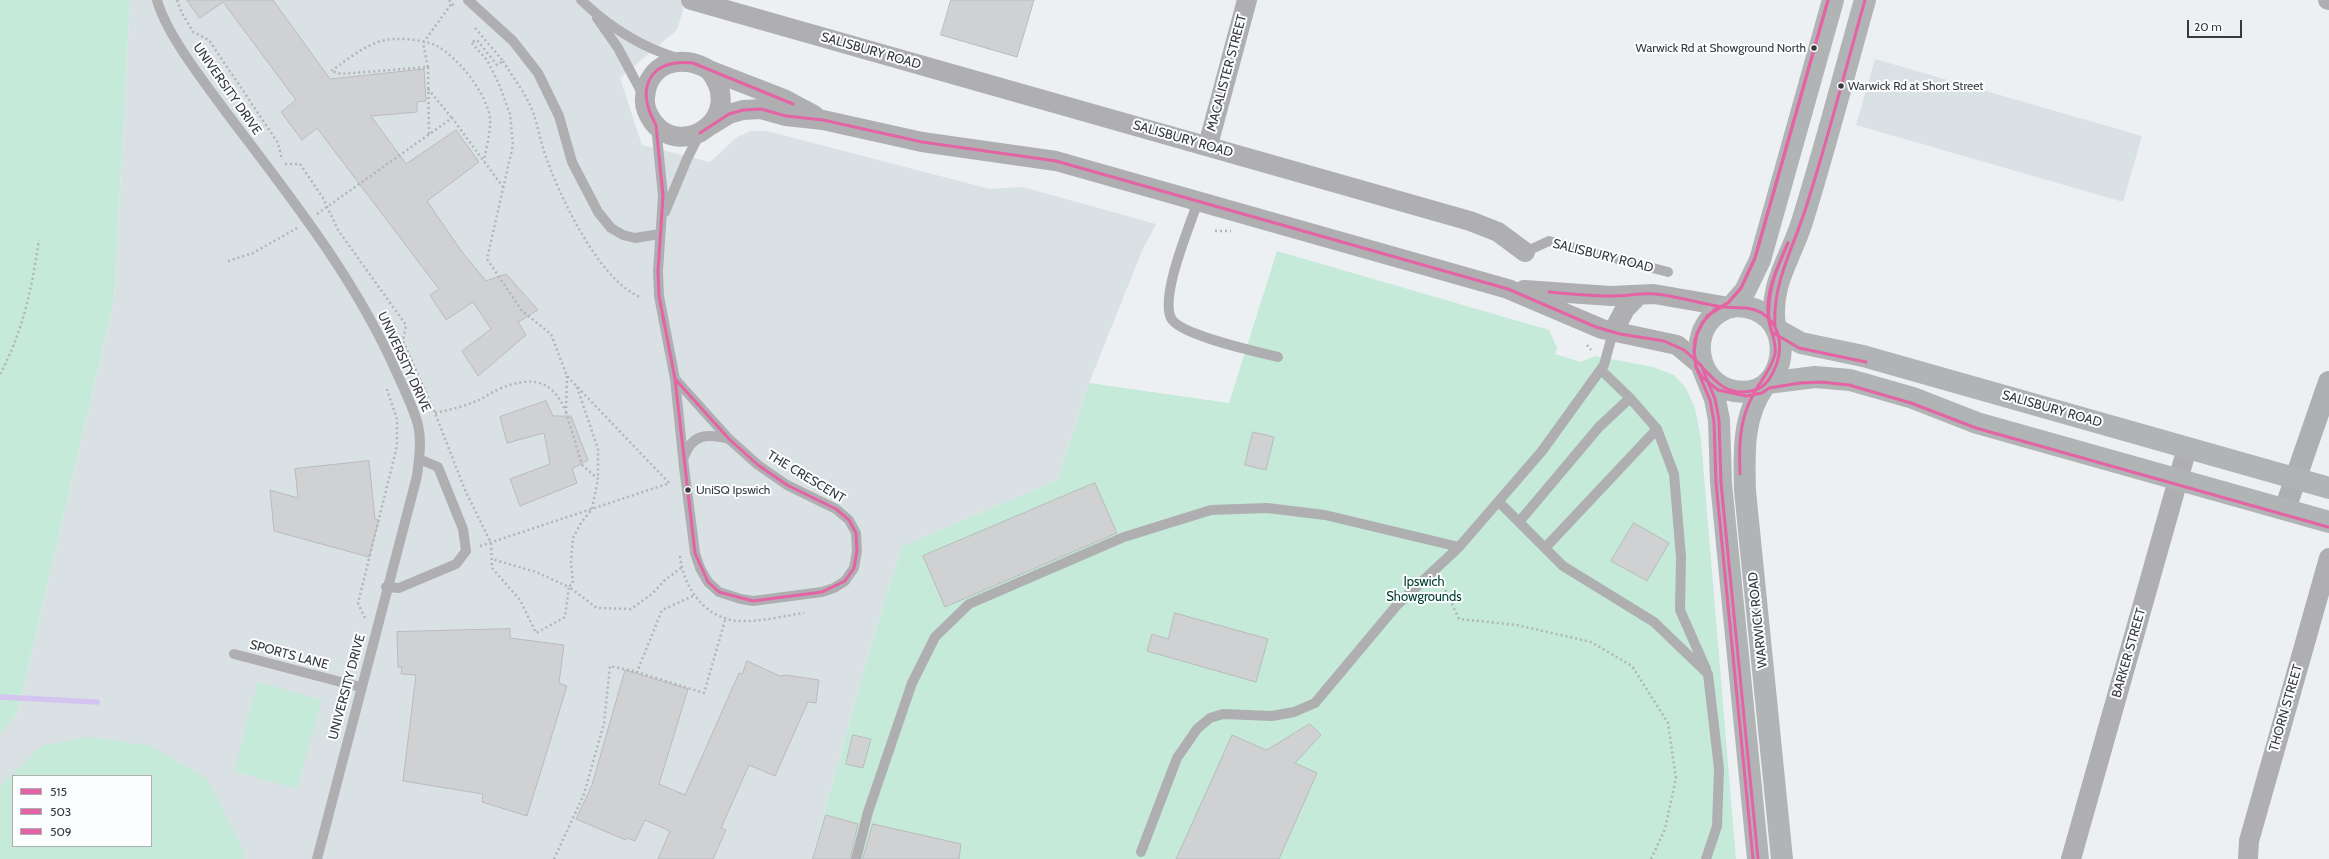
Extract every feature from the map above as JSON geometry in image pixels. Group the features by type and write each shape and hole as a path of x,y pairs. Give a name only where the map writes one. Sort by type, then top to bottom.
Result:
{"main road":[{"path":"1834,0 1765,243 1753,277 1730,307 1714,316 1704,329 1699,346 1702,367 1711,379 1730,389 1751,391 1766,384 1815,377 1850,380 1913,398 1977,423 2329,522"},
{"path":"1766,384 1780,355 1781,344 1776,327 1774,304 1777,283 1802,223 1865,0"},
{"path":"1730,307 1746,307 1757,310 1776,327"},
{"name":"SALISBURY ROAD","path":"1776,327 1801,343 1864,356 2329,488"},
{"name":"WARWICK ROAD","path":"1702,367 1715,400 1719,420 1721,483 1758,859"},
{"path":"2284,509 2329,382"},
{"name":"WARWICK ROAD","path":"1766,384 1752,406 1747,425 1744,460 1745,491 1782,859"}],"street":[{"name":"SALISBURY ROAD","path":"690,0 1470,221 1498,232 1525,252"},
{"name":"MACALISTER STREET","path":"1208,146 1247,0"},
{"path":"709,70 720,89 721,101 718,115 705,129 688,137 677,136 664,132 656,125 646,108 646,87 652,76 660,68 672,62 685,61 698,64 709,70 784,99 823,120"},
{"name":"SALISBURY ROAD","path":"705,129 729,114 752,108 786,116 823,120 922,142 1056,161 1508,289 1613,332 1672,344 1690,354 1702,367"},
{"name":"SALISBURY ROAD","path":"1508,289 1611,296 1659,294 1691,302 1730,307"},
{"path":"1613,332 1625,310 1639,295"},
{"name":"BARKER STREET","path":"2070,859 2187,448"},
{"name":"THORN STREET","path":"2248,859 2249,841 2329,558"}],"lane":[{"name":"UNIVERSITY DRIVE","path":"157,0 162,17 209,89 307,221 350,283 386,350 418,425 419,459 417,476 386,587 317,859"},
{"path":"468,0 513,41 538,73 560,116 572,162 598,212 611,228 623,235 635,238 660,234"},
{"path":"581,0 593,11 635,40 663,54 685,61"},
{"path":"593,11 618,48 645,98"},
{"name":"THE CRESCENT","path":"656,125 663,178 659,296 675,378 696,553 700,568 708,582 719,592 753,601 822,592 834,588 845,581 854,568 857,551 856,533 849,520 836,509 787,485 764,469 729,439 675,378"},
{"name":"THE CRESCENT","path":"662,219 687,159 705,129"},
{"path":"1198,201 1171,283 1168,301 1171,319 1185,331 1278,357"},
{"name":"SALISBURY ROAD","path":"1525,252 1549,241 1668,272"},
{"path":"1141,852 1177,758 1197,729 1210,718 1222,714 1272,716 1294,712 1314,704 1397,605 1436,570 1458,547 1499,502 1551,439 1601,370 1607,358 1613,332"},
{"path":"1601,370 1630,398 1657,429 1674,474 1681,557 1680,610 1708,674 1719,768 1718,826 1706,859"},
{"path":"1519,522 1599,427 1630,398"},
{"path":"1545,548 1657,429"},
{"path":"684,458 692,442 698,438 711,436 729,439"},
{"path":"386,587 399,588 456,564 466,551 463,529 438,467 419,459"},
{"path":"1499,502 1563,566 1654,622 1708,674"},
{"path":"856,859 868,812 912,682 935,637 968,604 1124,537 1211,510 1267,508 1325,515 1458,547"},
{"name":"SPORTS LANE","path":"234,654 360,687"}],"path":[{"path":"449,0 457,8"},
{"path":"429,134 428,66 423,43 452,4"},
{"path":"470,23 503,61 530,105 559,191 577,225 620,284 630,293 641,297"},
{"path":"428,66 340,74 331,72 358,52 381,42 407,38 437,46 472,78 485,102 490,119 484,162"},
{"path":"503,61 497,65 477,40 471,42 487,60 500,84 510,114 513,145 487,259 522,311 552,334 567,376 566,412"},
{"path":"428,89 452,118 503,188"},
{"path":"228,261 253,253 290,232 452,118"},
{"path":"0,374 22,326 31,290 39,240"},
{"path":"567,376 670,483"},
{"path":"363,625 365,618 358,603 388,490 398,432 397,419 384,381"},
{"path":"435,413 474,402 498,389 525,382 539,382 559,396 566,412 582,465 598,479"},
{"path":"576,386 598,449 598,479 592,509 581,523 573,538 571,562 573,582 569,587 565,617 536,633 520,600 492,568 492,559 536,572 569,587 597,608 631,609 652,594 664,580 681,568"},
{"path":"466,551 687,478"},
{"path":"1436,570 1460,619 1517,625 1591,642 1632,666 1668,723 1676,778 1665,829 1651,859"},
{"path":"637,672 662,610 693,596"},
{"path":"554,859 584,794 604,723 610,666 637,672 704,693 726,617"}],"shaded area":[{"path":"130,0 686,0 677,30 620,78 642,145 710,162 737,137 751,131 767,131 990,189 1023,187 1156,224 1142,251 1089,383 1058,480 902,546 862,676 812,859 0,859 0,735 17,714 114,300"},
{"path":"1875,59 2142,136 2123,202 1856,125"}],"green space":[{"path":"0,0 130,0 114,300 17,714 0,735"},
{"name":"Ipswich Showgrounds","path":"1277,251 1549,330 1557,348 1555,354 1581,362 1595,356 1653,367 1674,375 1686,388 1695,408 1701,439 1736,859 812,859 862,676 902,546 1058,480 1089,383 1229,403"},
{"path":"258,682 322,700 297,789 234,771"},
{"path":"88,737 151,746 207,779 244,851 243,859 0,859 0,786 42,746"}],"building":[{"path":"187,0 273,0 330,79 424,69 426,101 417,102 417,112 371,116 406,164 456,130 479,162 427,201 462,252 486,281 506,274 538,310 518,322 526,335 478,376 462,351 491,329 473,302 446,320 430,295 439,289 317,128 302,140 281,112 296,100 223,2 200,18"},
{"path":"951,0 1034,0 1017,57 941,35"},
{"path":"546,401 553,416 571,416 588,460 572,469 577,483 520,506 510,479 550,464 544,433 507,443 500,417"},
{"path":"1253,432 1274,437 1266,470 1245,465"},
{"path":"369,461 375,519 379,520 369,557 274,531 270,490 298,498 295,469"},
{"path":"1095,483 1117,533 945,607 923,556"},
{"path":"1634,523 1669,543 1647,581 1611,561"},
{"path":"1175,613 1268,639 1256,682 1147,651 1152,634 1168,639"},
{"path":"510,629 510,638 564,645 559,683 567,686 527,816 482,802 483,794 403,781 416,675 401,674 402,667 398,667 397,632"},
{"path":"747,661 780,676 786,675 819,680 816,703 808,702 775,776 749,765 721,828 726,830 713,859 658,859 670,831 645,820 635,841 628,838 626,840 576,819 592,785 625,670 688,689 659,784 685,795 739,673 742,674"},
{"path":"1310,724 1321,735 1295,763 1317,773 1279,859 1176,859 1232,735 1266,750"},
{"path":"853,735 871,739 863,768 846,764"},
{"path":"826,815 858,824 850,859 813,859"},
{"path":"873,824 961,844 959,859 863,859"}],"waterway":[{"path":"0,697 97,702"}],"transit line":[{"name":"503","path":"1828,0 1755,258 1741,288 1728,303 1707,316 1697,333 1694,351 1696,367 1702,377 1718,390 1746,396 1762,393 1769,388 1800,383 1821,382 1849,385 1911,403 1976,428 2328,527"},
{"name":"509","path":"1753,859 1716,483 1714,421 1710,400 1696,367 1694,351 1695,339 1702,323 1715,309 1728,303 1741,288 1755,258 1828,0"},
{"name":"515","path":"1775,326 1775,309 1781,278 1816,176 1865,0"},
{"name":"515","path":"656,125 650,112 647,99 647,88 650,79 656,71 666,66 678,63 693,63 793,104"},
{"name":"515","path":"700,133 729,114 743,110 761,109 786,116 823,120 922,142 1056,161 1508,289 1596,327 1620,334 1664,341 1684,350 1701,365 1715,399 1719,420 1721,483 1758,859"},
{"name":"515","path":"656,125 663,196 658,271 659,296 675,379"},
{"name":"503","path":"1788,243 1774,275 1771,286 1768,309 1772,332 1799,348 1866,362"},
{"name":"509","path":"1740,474 1740,445 1744,416 1752,397 1771,366 1775,354 1775,345 1769,319 1771,289 1780,261 1788,243"},
{"name":"515","path":"1549,292 1604,296 1655,294 1672,296 1723,307 1748,308 1762,313 1768,318 1776,329 1778,335 1780,349 1777,363 1766,383 1755,390 1744,392 1727,389 1712,378 1693,357"},
{"name":"515","path":"675,379 729,439 758,465 787,485 836,509 849,520 856,533 857,551 854,568 845,581 822,592 753,601 719,592 708,582 695,553 675,379"}],"place":[{"name":"Warwick Rd at Showground North","path":"1814,48"},
{"name":"Warwick Rd at Short Street","path":"1841,86"},
{"name":"UniSQ Ipswich","path":"688,490"}]}
